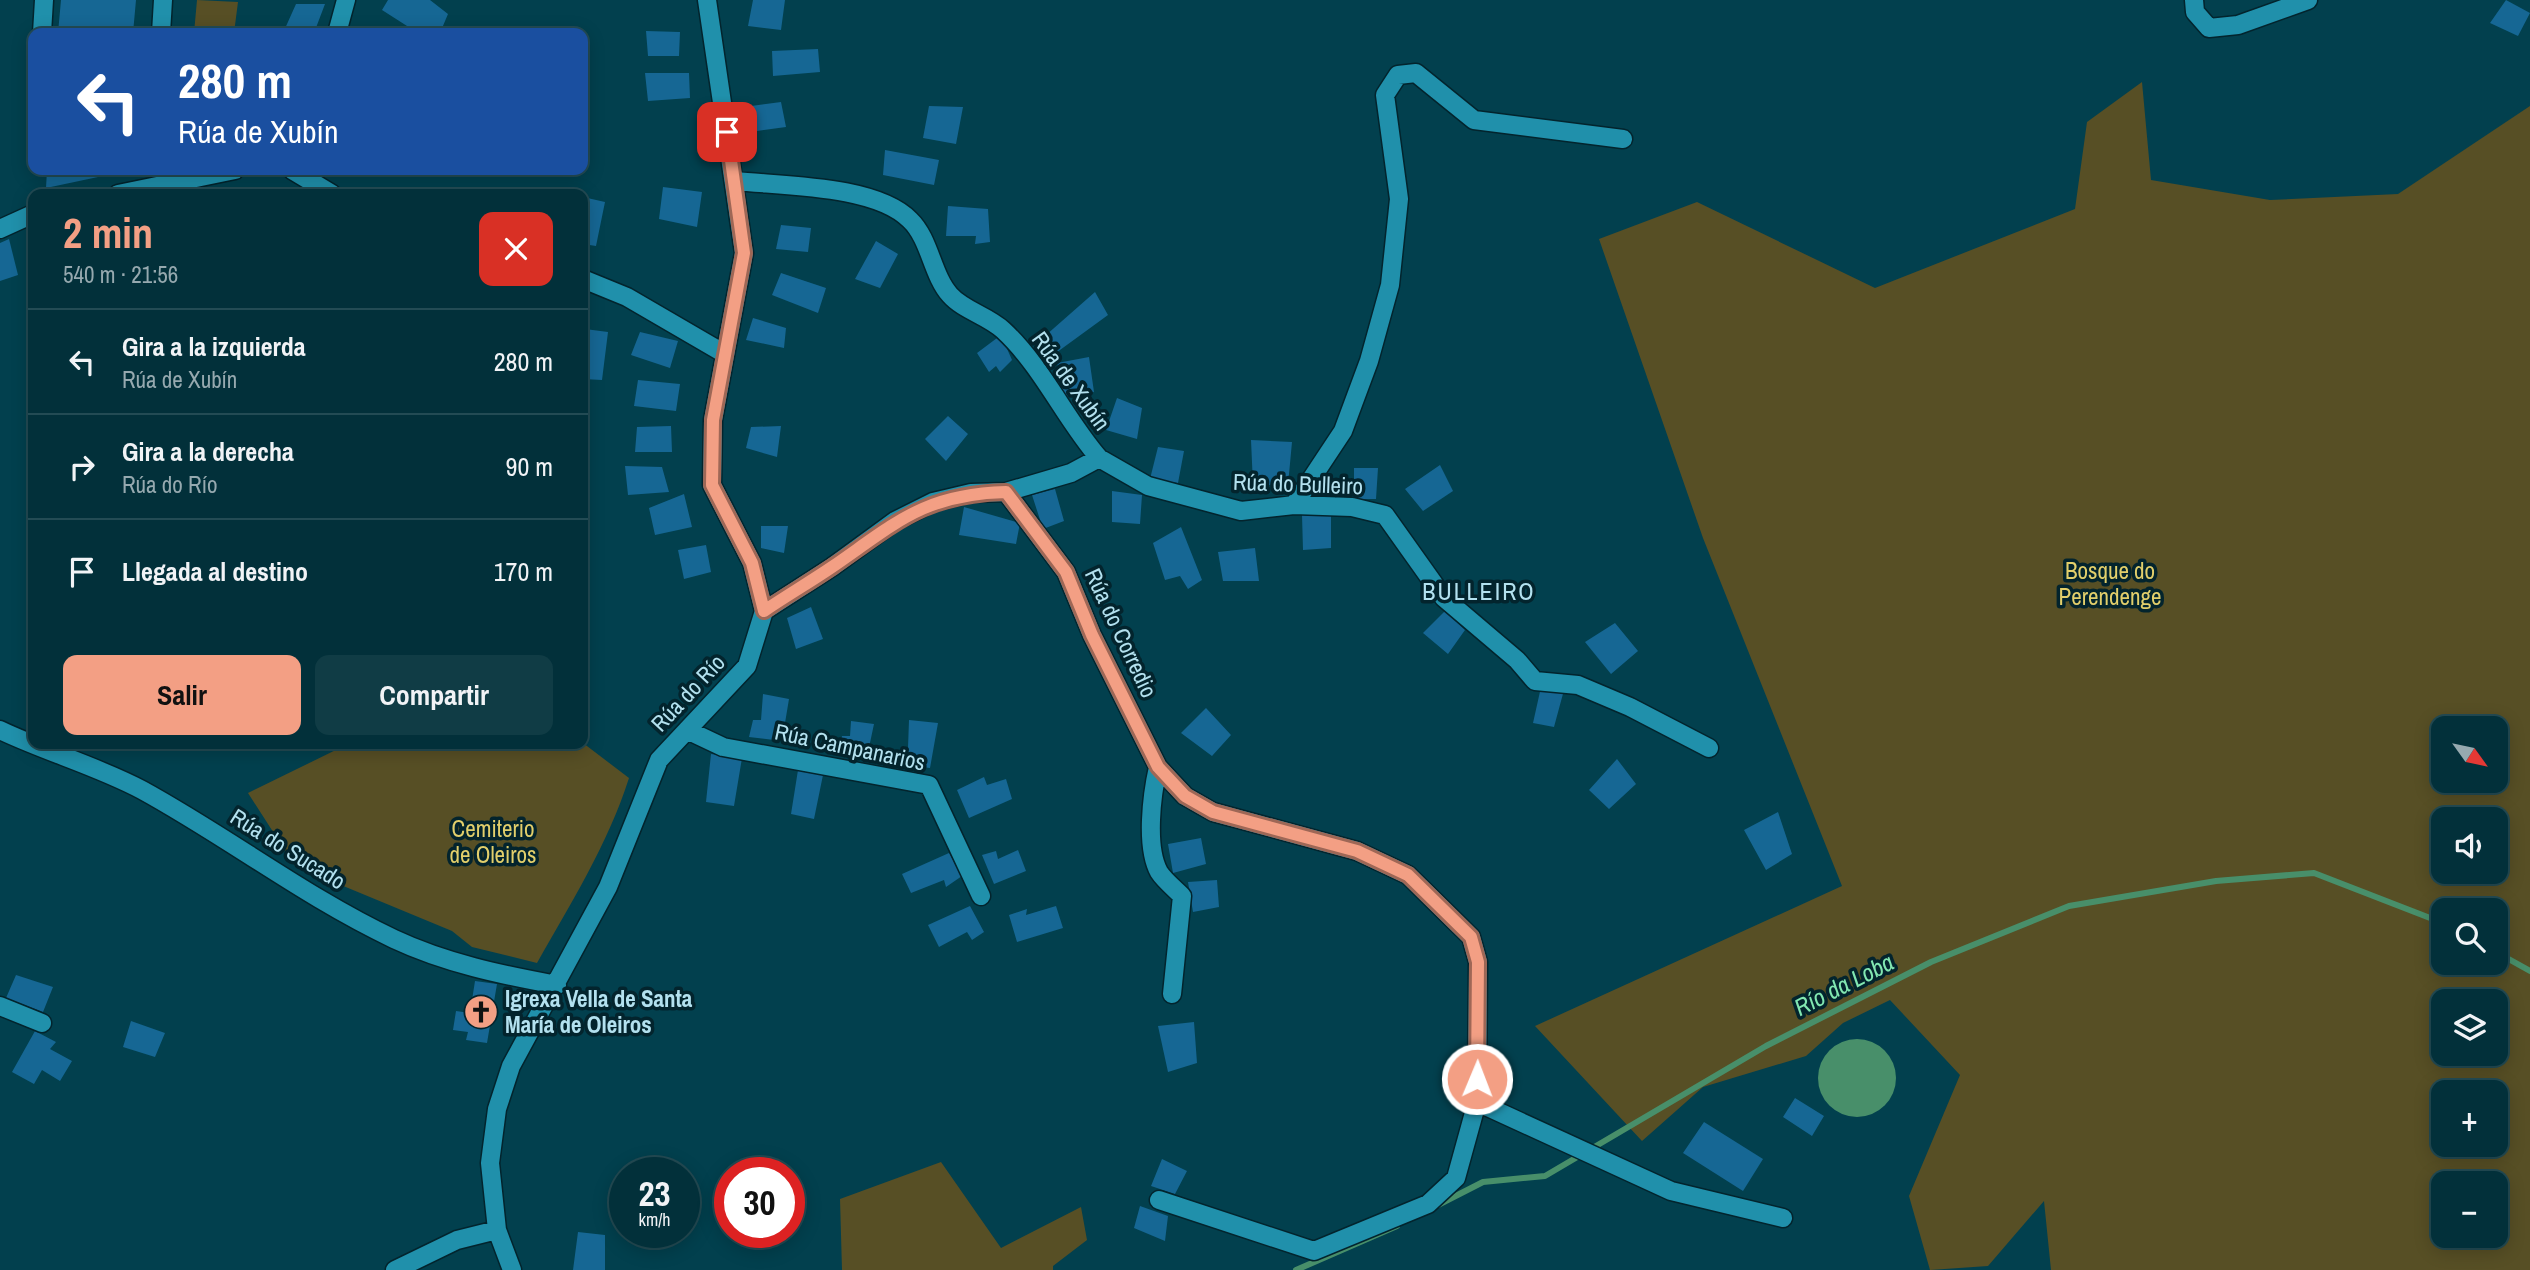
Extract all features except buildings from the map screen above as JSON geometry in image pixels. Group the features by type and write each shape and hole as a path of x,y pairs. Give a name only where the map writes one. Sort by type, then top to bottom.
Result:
{"street":[{"path":"42,28 44,0"},
{"path":"161,28 163,0"},
{"path":"338,28 346,0"},
{"path":"708,0 736,181 744,253 713,420 712,485 752,563 764,611"},
{"path":"2194,0 2195,12 2209,27 2238,25 2308,0"},
{"path":"1294,505 1343,431 1369,361 1390,285 1399,199 1385,95 1398,75 1416,73 1474,120 1623,139"},
{"path":"300,175 324,189"},
{"path":"131,189 164,176"},
{"name":"Rúa de Xubín","path":"736,181 826,190 885,202 911,220 950,295 1003,330 1042,378 1076,432 1099,458 1071,473 1006,492 971,493 924,507 895,521 832,567 764,611"},
{"path":"0,229 28,216"},
{"path":"588,280 627,297 725,354"},
{"name":"Rúa do Bulleiro","path":"1099,458 1148,486 1241,511 1294,505 1352,507 1385,515 1444,598 1517,660 1535,681 1578,685 1709,748"},
{"name":"Rúa do Corredio","path":"1006,492 1066,572 1092,635 1158,767 1185,796 1213,812 1357,851 1408,875 1471,937 1478,962 1477,1102 1456,1178 1428,1204 1314,1251 1159,1200"},
{"name":"Rúa do Río","path":"512,1270 497,1230 490,1163 497,1109 511,1066 608,887 659,760 747,666 764,611"},
{"name":"Rúa do Sucado","path":"0,730 28,742"},
{"name":"Rúa Campanarios","path":"687,730 723,747 929,785 981,896"},
{"name":"Rúa do Sucado","path":"46,749 139,788 219,834 304,891 396,940 490,973 557,985"},
{"path":"1158,767 1151,800 1154,847 1159,871 1182,896 1172,994"},
{"path":"0,1006 42,1023"},
{"path":"1477,1102 1671,1191 1783,1218"},
{"path":"395,1270 457,1240 497,1230"}],"green space":[{"path":"197,0 238,2 235,28 194,28"},
{"name":"Bosque do Perendenge","path":"2142,82 2151,180 2270,200 2398,194 2530,106 2530,1270 2051,1270 2044,1201 1988,1266 1930,1270 1909,1196 1960,1075 1890,1000 1843,1023 1806,1056 1703,1087 1642,1141 1535,1026 1842,886 1703,538 1599,239 1697,202 1875,288 2075,209 2087,122"},
{"name":"Cemiterio de Oleiros","path":"588,747 629,778 600,850 537,963 472,947 452,931 295,866 248,793 338,749 588,749"},
{"path":"941,1162 1001,1248 1081,1207 1087,1240 1053,1266 1053,1270 842,1270 840,1199"}],"shaded area":[{"path":"1849,1039 1865,1039 1879,1045 1890,1056 1896,1070 1896,1086 1890,1100 1879,1111 1865,1117 1849,1117 1835,1111 1824,1100 1818,1086 1818,1070 1824,1056 1835,1045"}],"waterway":[{"name":"Río da Loba","path":"1438,1205 1483,1182 1545,1176 1766,1046 1931,962 2069,906 2216,881 2314,873 2431,918"},
{"name":"Río da Loba","path":"2508,959 2530,971"},
{"name":"Río da Loba","path":"1296,1270 1397,1226"}],"place":[{"name":"Igrexa Vella de Santa María de Oleiros","path":"481,1012"}],"district":[{"name":"BULLEIRO","path":"1479,592"}],"route":[{"path":"727,132 744,253 713,420 712,485 752,563 764,611 832,567 895,521 933,502 971,493 1006,492 1028,525 1066,572 1078,595 1092,635 1158,767 1185,796 1213,812 1357,851 1408,875 1471,937 1478,962 1477,1079"}]}
